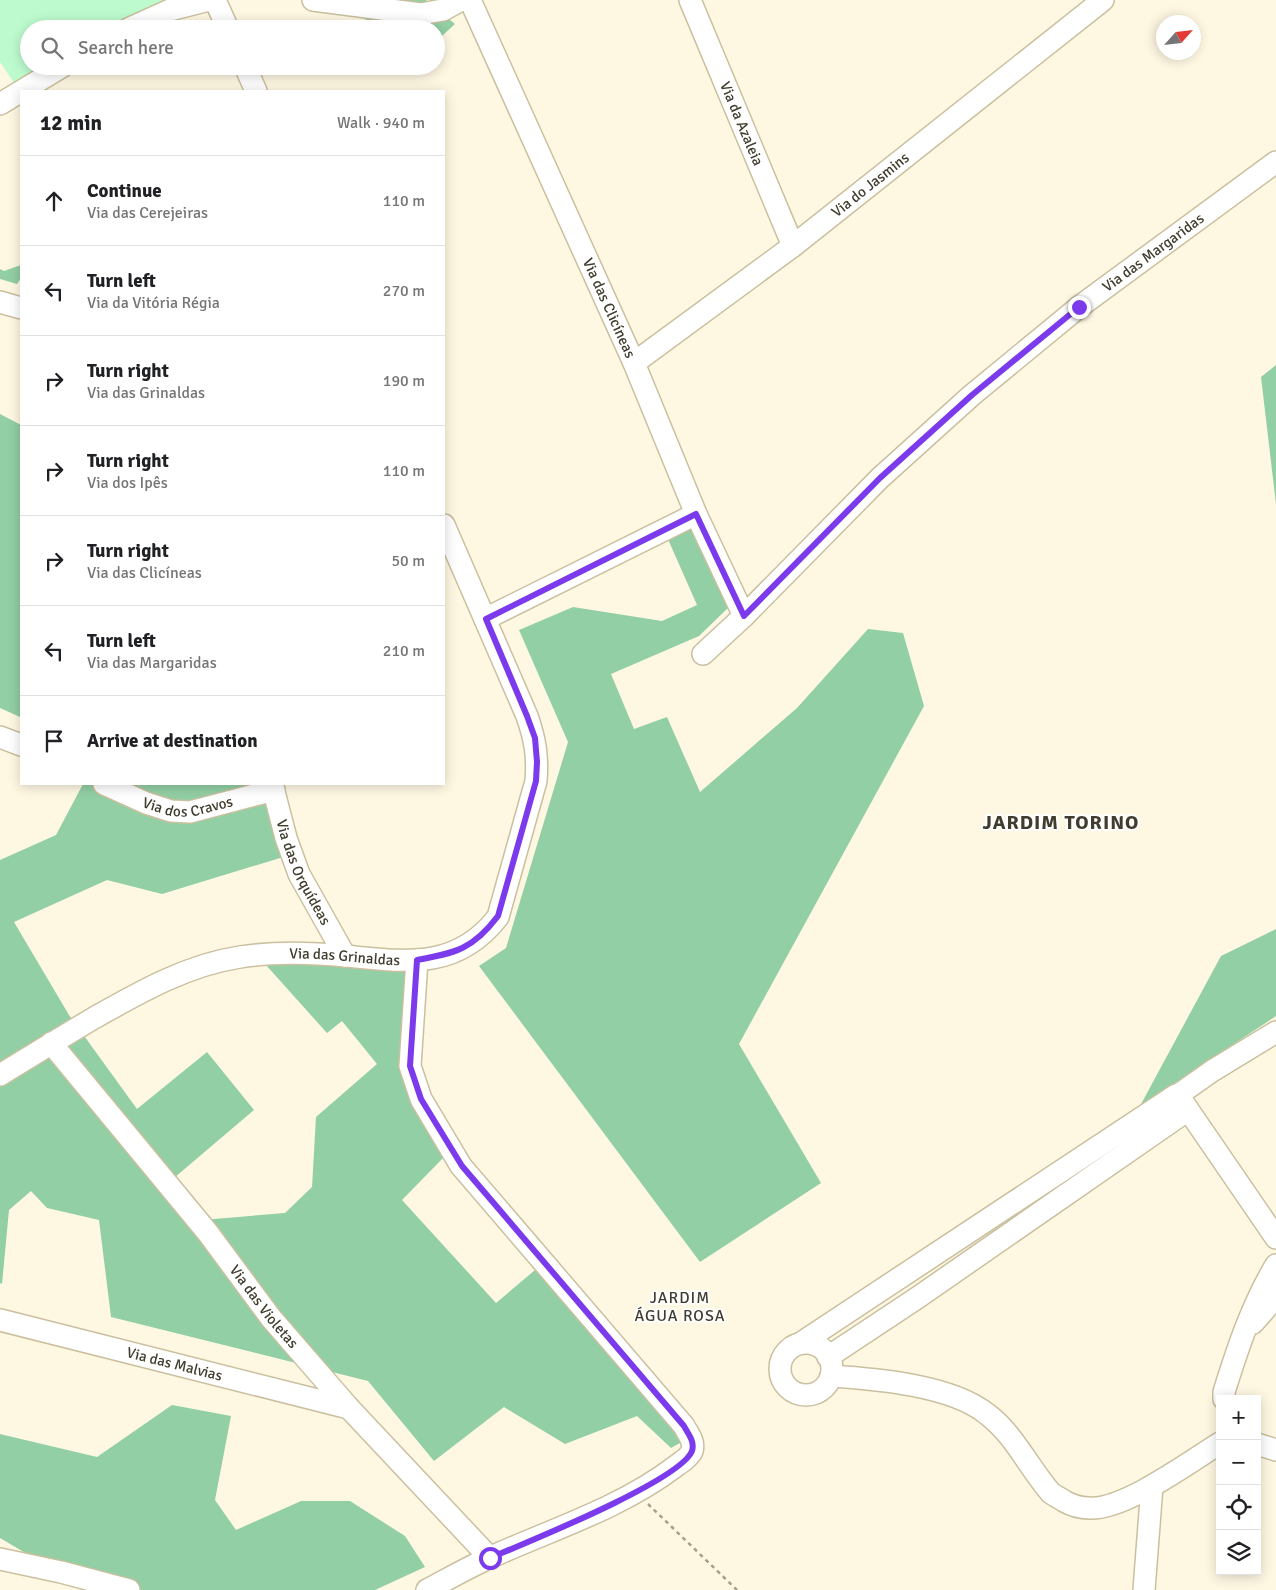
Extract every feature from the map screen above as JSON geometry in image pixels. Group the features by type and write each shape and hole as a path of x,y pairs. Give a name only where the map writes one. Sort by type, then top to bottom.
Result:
{"street":[{"path":"148,20 170,10 209,0"},
{"path":"215,0 224,20"},
{"path":"313,0 421,14 443,10 461,0"},
{"name":"Via das Clicíneas","path":"470,0 634,364 696,514 744,616"},
{"name":"Via da Azaleia","path":"690,0 793,246"},
{"name":"Via do Jasmins","path":"634,364 793,246 1103,0"},
{"path":"23,90 48,75"},
{"path":"249,75 256,90"},
{"path":"0,104 20,92"},
{"name":"Via das Margaridas","path":"703,654 744,616 880,478 972,395 1079,307 1276,162"},
{"path":"0,302 20,308"},
{"path":"486,619 696,514"},
{"name":"Via das Grinaldas","path":"0,1075 51,1043 153,986 180,973 209,964 240,957 274,954 344,956 379,960 417,960 451,954 472,943 487,931 498,916 536,781 535,738 486,619 445,527"},
{"path":"0,736 20,745"},
{"name":"Via dos Cravos","path":"106,785 146,803 170,811 190,812 273,787"},
{"name":"Via das Orquídeas","path":"273,787 286,838 299,874 344,956"},
{"path":"417,960 410,1066 421,1099 462,1166 684,1426 693,1445 687,1458 636,1493 490,1558 427,1590"},
{"path":"830,1366 917,1298 1183,1102 1212,1071 1276,1032"},
{"name":"Via das Violetas","path":"51,1043 208,1233 271,1318 349,1408 490,1558"},
{"path":"801,1344 1173,1096 1183,1102 1276,1238"},
{"path":"1224,1395 1241,1336 1261,1289 1276,1265"},
{"path":"1241,1336 1276,1297"},
{"name":"Via das Malvias","path":"0,1320 349,1408"},
{"path":"801,1344 815,1345 821,1348 830,1366 828,1383 815,1393 807,1395 791,1391 784,1384 780,1368 786,1352 793,1346 801,1344"},
{"path":"830,1366 883,1380 924,1388 971,1404 987,1414 1001,1427 1053,1494 1071,1504 1090,1509 1115,1504 1152,1486 1216,1446"},
{"path":"1261,1445 1276,1450"},
{"path":"1144,1590 1152,1486"},
{"path":"0,1559 61,1572 129,1590"}],"path":[{"path":"636,1493 737,1590"}],"green space":[{"path":"0,0 192,0 130,20 20,20 20,75 28,75 14,83 0,62"},
{"path":"354,0 426,0 455,24 445,33 445,20 366,20"},
{"path":"20,265 20,280 17,284 0,279 0,269 4,271"},
{"path":"1276,365 1276,504 1261,377"},
{"path":"0,414 20,424 20,717 0,708"},
{"path":"690,527 730,606 699,636 611,674 634,729 667,717 700,792 797,708 868,629 903,633 924,706 739,1044 821,1183 700,1262 479,966 506,948 568,742 519,630 573,607 662,621 697,605 667,537"},
{"path":"82,785 270,785 290,855 162,894 107,880 14,922 69,1015 137,1109 207,1052 254,1110 161,1189 190,1221 285,1213 312,1187 316,1117 377,1064 342,1021 327,1033 265,964 408,966 402,1066 447,1154 402,1200 496,1303 541,1265 691,1437 671,1448 637,1416 565,1444 504,1407 434,1461 368,1381 111,1317 99,1220 47,1208 31,1191 9,1210 2,1284 0,1283 0,860 56,835"},
{"path":"1276,929 1276,1016 1140,1106 1221,956"},
{"path":"172,1405 231,1416 215,1500 236,1530 301,1501 350,1501 405,1536 425,1567 375,1590 88,1590 0,1538 0,1434 97,1457"}],"district":[{"name":"JARDIM TORINO","path":"1061,822"},
{"name":"JARDIM ÁGUA ROSA","path":"680,1307"}],"route":[{"path":"490,1558 636,1493 687,1458 693,1445 684,1426 462,1166 421,1099 410,1066 417,960 451,954 472,943 487,931 498,916 536,781 535,738 486,619 696,514 744,616 880,478 972,395 1079,307"}]}
